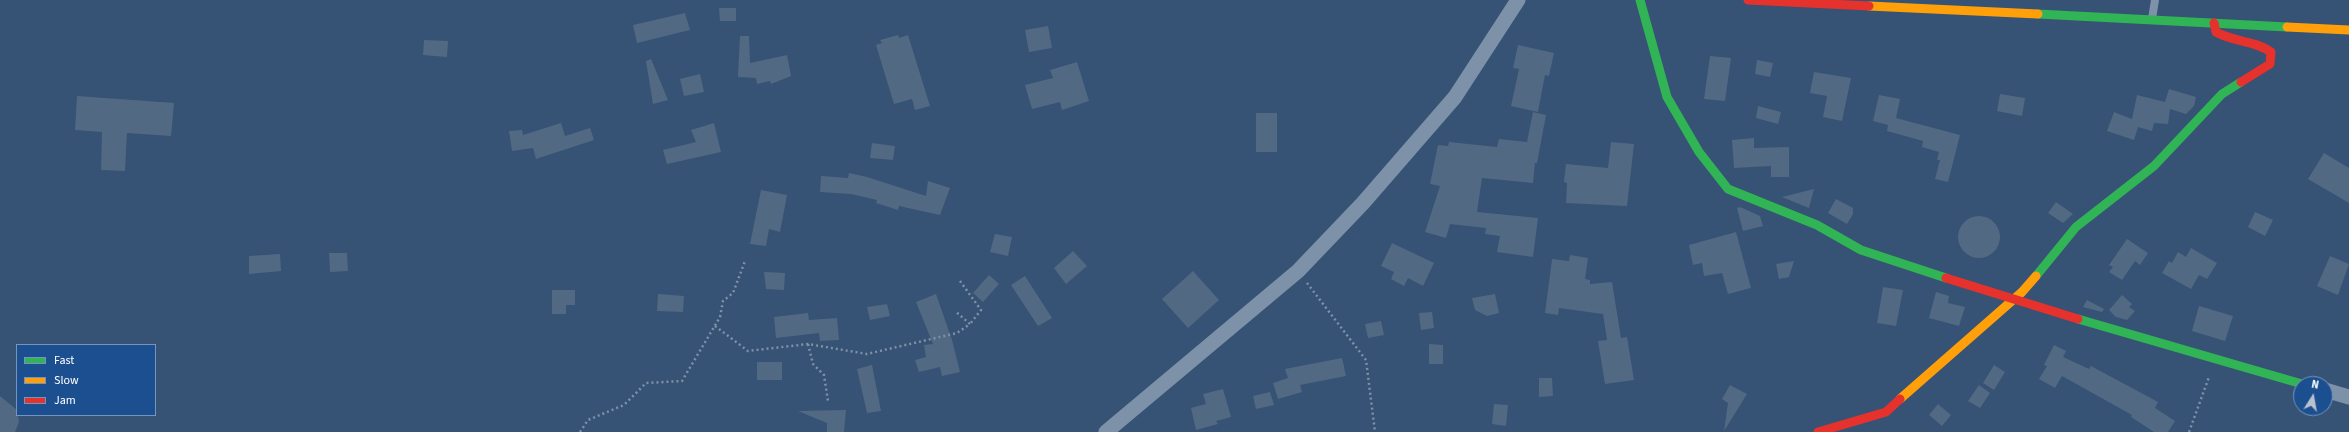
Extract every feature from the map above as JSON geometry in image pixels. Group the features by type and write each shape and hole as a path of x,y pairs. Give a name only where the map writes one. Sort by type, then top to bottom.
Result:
{"street":[{"path":"1106,432 1298,271 1363,203 1455,97 1518,0"},
{"path":"1640,0 1667,97 1699,152 1728,189 1817,224 1861,250 2014,300 2293,381"},
{"path":"1748,0 2349,30"},
{"path":"1822,431 1886,412 2014,300 2076,228 2154,166 2222,94 2270,64 2271,52 2264,45 2224,38 2216,32 2214,23"},
{"path":"2333,392 2349,397"}],"lane":[{"path":"2152,20 2155,0"}],"path":[{"path":"580,432 588,420 624,405 646,383 682,381 720,317 723,301 732,293 745,262"},
{"path":"1298,271 1366,360 1374,432"},
{"path":"715,326 748,351 808,344 867,354 956,332 970,324 981,310 960,281"},
{"path":"955,311 970,324"},
{"path":"808,344 813,364 824,375 828,401"},
{"path":"2189,432 2216,360"}],"building":[{"path":"719,8 736,8 736,21 720,21"},
{"path":"685,13 690,30 637,43 633,25"},
{"path":"1048,26 1052,48 1029,52 1025,30"},
{"path":"898,35 899,38 908,35 930,106 915,110 912,99 894,104 876,45 882,43 880,40"},
{"path":"740,36 749,36 750,63 787,55 791,76 771,84 770,81 757,84 756,78 738,77"},
{"path":"424,40 448,41 447,57 423,55"},
{"path":"1518,45 1554,53 1549,76 1545,75 1538,112 1511,106 1519,69 1513,68"},
{"path":"1710,56 1731,58 1725,101 1704,99"},
{"path":"651,59 668,100 653,104 646,61"},
{"path":"1757,60 1773,63 1770,77 1755,74"},
{"path":"1077,62 1089,101 1062,110 1060,102 1032,109 1025,85 1053,78 1050,70"},
{"path":"1814,72 1851,78 1842,121 1823,117 1827,96 1810,93"},
{"path":"700,74 704,92 684,96 680,79"},
{"path":"2169,89 2196,97 2194,106 2186,114 2170,109 2168,124 2154,123 2152,131 2138,127 2134,140 2107,131 2114,112 2132,119 2137,95 2165,102"},
{"path":"2000,94 2025,98 2022,116 1997,111"},
{"path":"1879,95 1900,99 1896,118 1960,135 1948,182 1935,179 1940,160 1937,160 1939,152 1922,147 1923,141 1887,131 1888,125 1873,121"},
{"path":"77,96 174,103 171,136 127,133 125,171 101,170 102,132 75,130"},
{"path":"1758,106 1781,112 1778,124 1756,118"},
{"path":"1533,112 1546,115 1537,163 1535,163 1533,183 1482,178 1477,212 1538,218 1533,257 1497,252 1500,236 1485,234 1486,228 1450,224 1446,238 1425,232 1440,186 1430,184 1438,145 1448,146 1449,142 1497,147 1499,139 1527,142"},
{"path":"1256,113 1277,113 1277,152 1256,152"},
{"path":"561,123 565,136 590,128 594,140 536,159 533,148 512,151 509,131 522,130 523,135"},
{"path":"714,123 721,152 667,164 663,150 696,142 691,130"},
{"path":"1754,138 1754,148 1789,147 1789,177 1771,177 1771,166 1734,168 1732,140"},
{"path":"1611,142 1634,144 1627,206 1566,203 1567,183 1564,182 1566,164 1608,168"},
{"path":"872,143 895,146 893,160 870,158"},
{"path":"2324,153 2349,168 2349,203 2308,179"},
{"path":"849,173 867,177 926,196 928,181 950,188 940,215 899,206 898,210 876,203 877,200 851,194 820,192 821,176 848,178"},
{"path":"1814,189 1809,208 1782,197"},
{"path":"761,190 787,195 780,232 769,229 766,246 750,244"},
{"path":"1836,199 1853,208 1853,214 1847,224 1828,213"},
{"path":"2056,202 2073,214 2063,223 2048,213"},
{"path":"1740,207 1760,216 1763,226 1743,231 1737,208"},
{"path":"2255,212 2273,220 2265,236 2248,227"},
{"path":"1975,216 1983,216 1991,219 1997,225 2000,237 1997,249 1991,255 1983,258 1975,258 1967,255 1961,249 1958,241 1958,233 1961,225 1967,219"},
{"path":"1736,232 1751,288 1728,294 1722,273 1704,276 1702,263 1693,265 1689,245"},
{"path":"995,234 1012,237 1008,256 990,252"},
{"path":"2127,239 2148,253 2140,265 2135,261 2122,280 2109,272 2113,267 2109,265"},
{"path":"1392,243 1434,263 1423,286 1408,278 1404,286 1391,279 1394,272 1381,266"},
{"path":"2191,248 2217,263 2207,279 2199,275 2191,289 2162,273 2169,261 2172,263 2178,252 2186,257"},
{"path":"1073,251 1087,266 1066,284 1054,268"},
{"path":"329,253 347,253 348,271 330,272"},
{"path":"280,254 281,271 249,274 249,256"},
{"path":"1570,255 1588,258 1585,279 1590,280 1590,284 1612,282 1621,338 1627,337 1634,380 1605,384 1598,341 1607,340 1603,314 1559,308 1558,315 1545,313 1552,259 1569,261"},
{"path":"2330,256 2349,264 2338,295 2317,286"},
{"path":"1794,261 1789,277 1779,279 1776,264"},
{"path":"1193,271 1219,300 1188,328 1162,299"},
{"path":"764,272 785,273 784,290 766,289"},
{"path":"989,275 999,284 983,302 973,293"},
{"path":"1025,276 1052,318 1038,326 1011,285"},
{"path":"1883,287 1903,290 1896,326 1877,323"},
{"path":"552,290 575,290 575,305 566,305 566,314 552,314"},
{"path":"1936,292 1949,296 1948,303 1965,307 1959,326 1929,318"},
{"path":"658,294 684,296 683,312 657,311"},
{"path":"936,294 952,340 960,372 942,376 940,367 919,372 915,360 926,357 924,345 933,344 916,302"},
{"path":"1495,294 1499,313 1487,316 1475,310 1472,298"},
{"path":"2122,295 2132,304 2129,307 2135,311 2127,320 2116,317 2109,310"},
{"path":"2087,300 2104,309 2102,312 2083,307"},
{"path":"887,304 890,316 870,320 867,307"},
{"path":"2199,306 2233,316 2225,341 2192,331"},
{"path":"1432,312 1434,328 1421,330 1419,313"},
{"path":"808,313 809,320 837,318 839,340 820,341 819,333 776,338 774,317"},
{"path":"1381,321 1384,335 1368,338 1365,324"},
{"path":"1429,344 1443,345 1443,364 1429,364"},
{"path":"2054,345 2066,351 2063,357 2089,369 2091,366 2158,402 2155,408 2175,421 2168,432 2154,432 2131,417 2132,415 2062,376 2055,388 2039,379 2047,366 2044,365"},
{"path":"1342,358 1346,376 1300,385 1302,392 1278,399 1273,383 1288,378 1285,369"},
{"path":"757,362 782,362 782,380 757,380"},
{"path":"872,365 881,411 867,413 857,369"},
{"path":"1994,365 2005,372 1994,390 1983,383"},
{"path":"1539,378 1552,378 1553,396 1539,397"},
{"path":"1730,385 1747,394 1724,431 1728,403 1722,399"},
{"path":"1979,385 1990,393 1980,408 1968,401"},
{"path":"1223,389 1231,417 1216,421 1218,424 1196,430 1191,408 1206,404 1203,394"},
{"path":"1270,392 1274,405 1256,409 1253,396"},
{"path":"0,396 16,409 16,416 18,416 19,422 15,432 0,432"},
{"path":"1494,404 1508,405 1506,426 1492,424"},
{"path":"1938,404 1951,415 1942,426 1929,415"},
{"path":"846,410 844,432 827,432 827,423 798,411"}],"traffic: fast":[{"path":"1640,0 1667,97 1699,152 1728,189 1817,225 1861,250 1946,278"},
{"path":"2038,14 2287,27"},
{"path":"2036,276 2076,227 2154,166 2222,94 2241,82"},
{"path":"2078,319 2293,381"}],"traffic: slow":[{"path":"1869,6 2038,14"},
{"path":"2287,27 2349,30"},
{"path":"1900,399 2022,292 2036,276"}],"traffic: jam":[{"path":"1748,0 1869,6"},
{"path":"2214,23 2216,32 2229,38 2258,45 2271,52 2270,64 2241,82"},
{"path":"1946,278 2078,319"},
{"path":"1818,432 1886,412 1900,399"}]}
